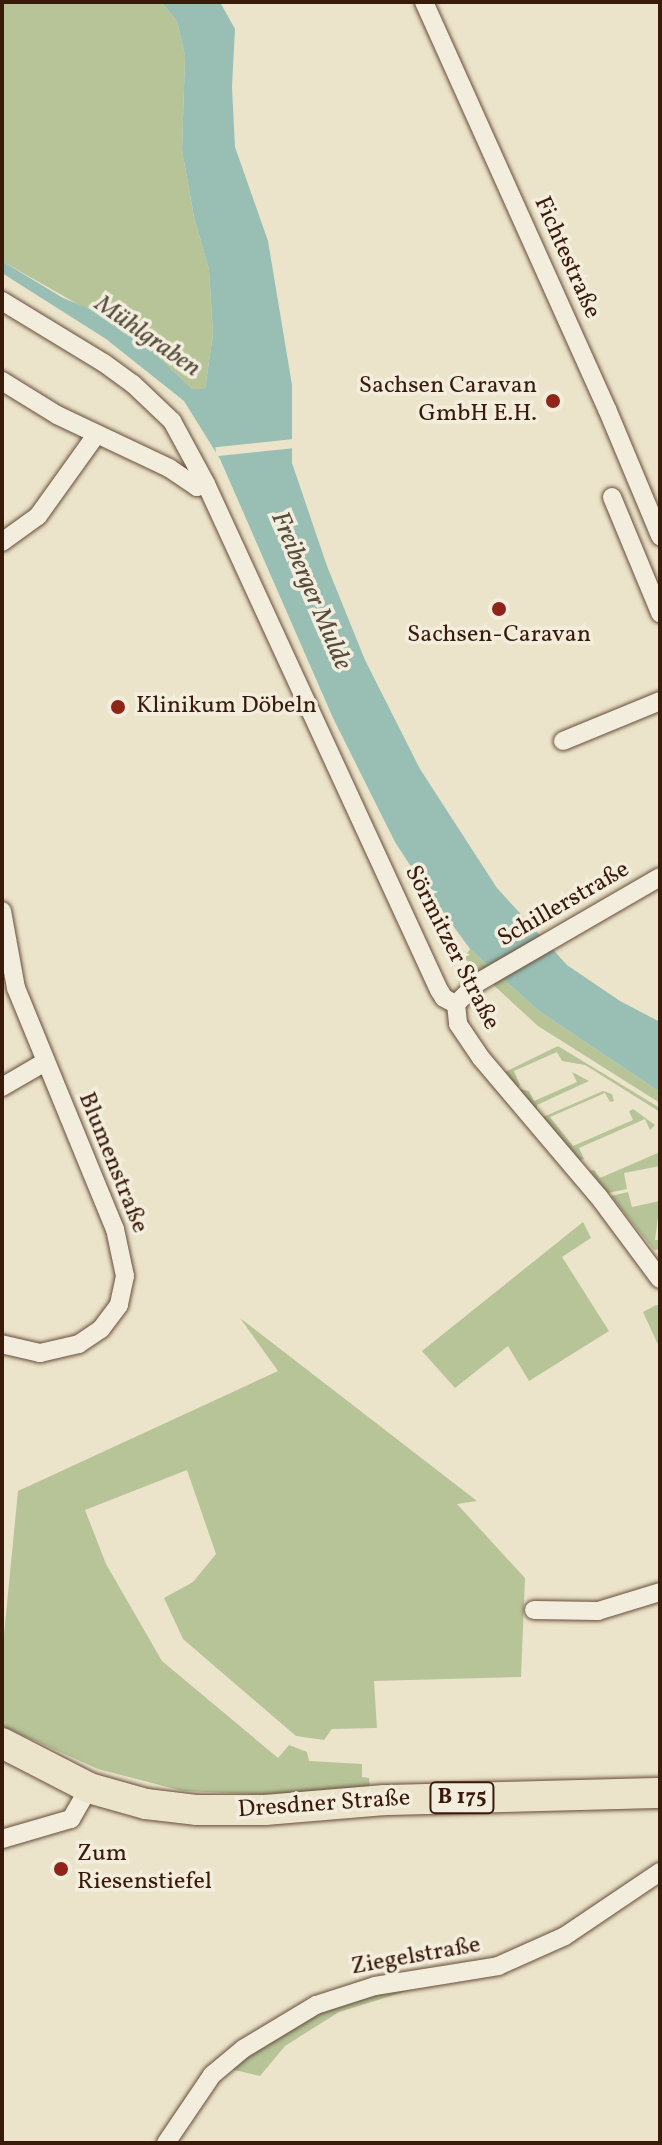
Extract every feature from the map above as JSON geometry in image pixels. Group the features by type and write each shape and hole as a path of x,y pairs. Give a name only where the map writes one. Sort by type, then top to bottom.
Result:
{"main road":[{"name":"Dresdner Straße","path":"2,1743 89,1788 146,1804 230,1811 374,1800 660,1793"}],"street":[{"name":"Fichtestraße","path":"424,2 607,409 660,536"},
{"name":"Sörmitzer Straße","path":"2,301 104,363 156,404 172,421 206,484 439,990 444,998 456,1004 458,1024 481,1058 599,1197 660,1279"},
{"path":"2,381 96,435 159,462 197,487 206,484"},
{"path":"2,542 38,516 96,435"},
{"path":"612,497 660,613"},
{"path":"563,741 660,701"},
{"name":"Schillerstraße","path":"456,1004 477,983 660,877"},
{"name":"Blumenstraße","path":"2,911 16,988 115,1229 123,1260 124,1288 119,1305 101,1329 79,1344 40,1353 2,1344"},
{"path":"2,1087 45,1062"},
{"path":"534,1610 598,1611 660,1592"},
{"path":"2,1839 71,1819 89,1788"},
{"name":"Ziegelstraße","path":"166,2143 212,2075 243,2049 316,2005 375,1986 498,1966 565,1936 660,1872"}],"green space":[{"path":"2,2 161,2 177,21 185,56 182,150 194,217 209,270 213,334 205,389 192,389 149,347 2,261"},
{"path":"470,949 539,1011 660,1092 660,1103 538,1026 464,958"},
{"path":"558,1046 660,1108 660,1112 585,1065 562,1061 557,1052 514,1071 520,1085 517,1087 505,1072"},
{"path":"572,1072 589,1081 537,1105 537,1111 519,1089 529,1091 534,1101 577,1082"},
{"path":"603,1091 612,1094 614,1101 610,1102 605,1093 550,1117 573,1146 633,1120 629,1111 633,1109 655,1125 650,1130 645,1119 579,1148 584,1159 580,1161 543,1117"},
{"path":"660,1152 660,1166 624,1173 627,1189 608,1193 590,1171 594,1170 600,1178"},
{"path":"628,1192 632,1207 660,1201 655,1240 660,1240 660,1249 654,1250 611,1196"},
{"path":"583,1222 591,1238 562,1257 609,1331 529,1381 508,1346 455,1388 422,1351"},
{"path":"660,1306 660,1349 643,1312"},
{"path":"240,1318 477,1501 457,1504 525,1578 521,1677 374,1681 377,1728 332,1729 324,1740 296,1736 183,1639 164,1598 193,1582 216,1554 187,1470 85,1510 106,1564 162,1661 278,1758 289,1745 307,1752 309,1761 362,1764 362,1777 369,1778 370,1788 278,1795 183,1791 98,1769 2,1726 2,1655 18,1491 278,1371"},
{"path":"446,1979 339,2012 285,2046 260,2076 230,2069 247,2052 351,1995"}],"water":[{"name":"Freiberger Mulde","path":"161,2 220,2 235,29 232,87 235,147 268,241 292,385 292,463 327,566 365,660 420,769 497,888 567,965 620,1001 660,1022 660,1092 539,1011 470,949 417,876 395,842 333,718 220,459 184,401 106,339 2,273 2,261 63,298 90,309 152,350 192,389 205,389 213,334 209,270 194,217 182,150 185,56 177,21"}],"pier":[{"path":"294,439 295,448 216,456 215,447"}],"place":[{"name":"Sachsen Caravan GmbH E.H.","path":"553,401"},
{"name":"Sachsen-Caravan","path":"499,609"},
{"name":"Klinikum Döbeln","path":"118,707"},
{"name":"Zum Riesenstiefel","path":"61,1869"}],"water label":[{"name":"Mühlgraben","path":"147,337"}]}
